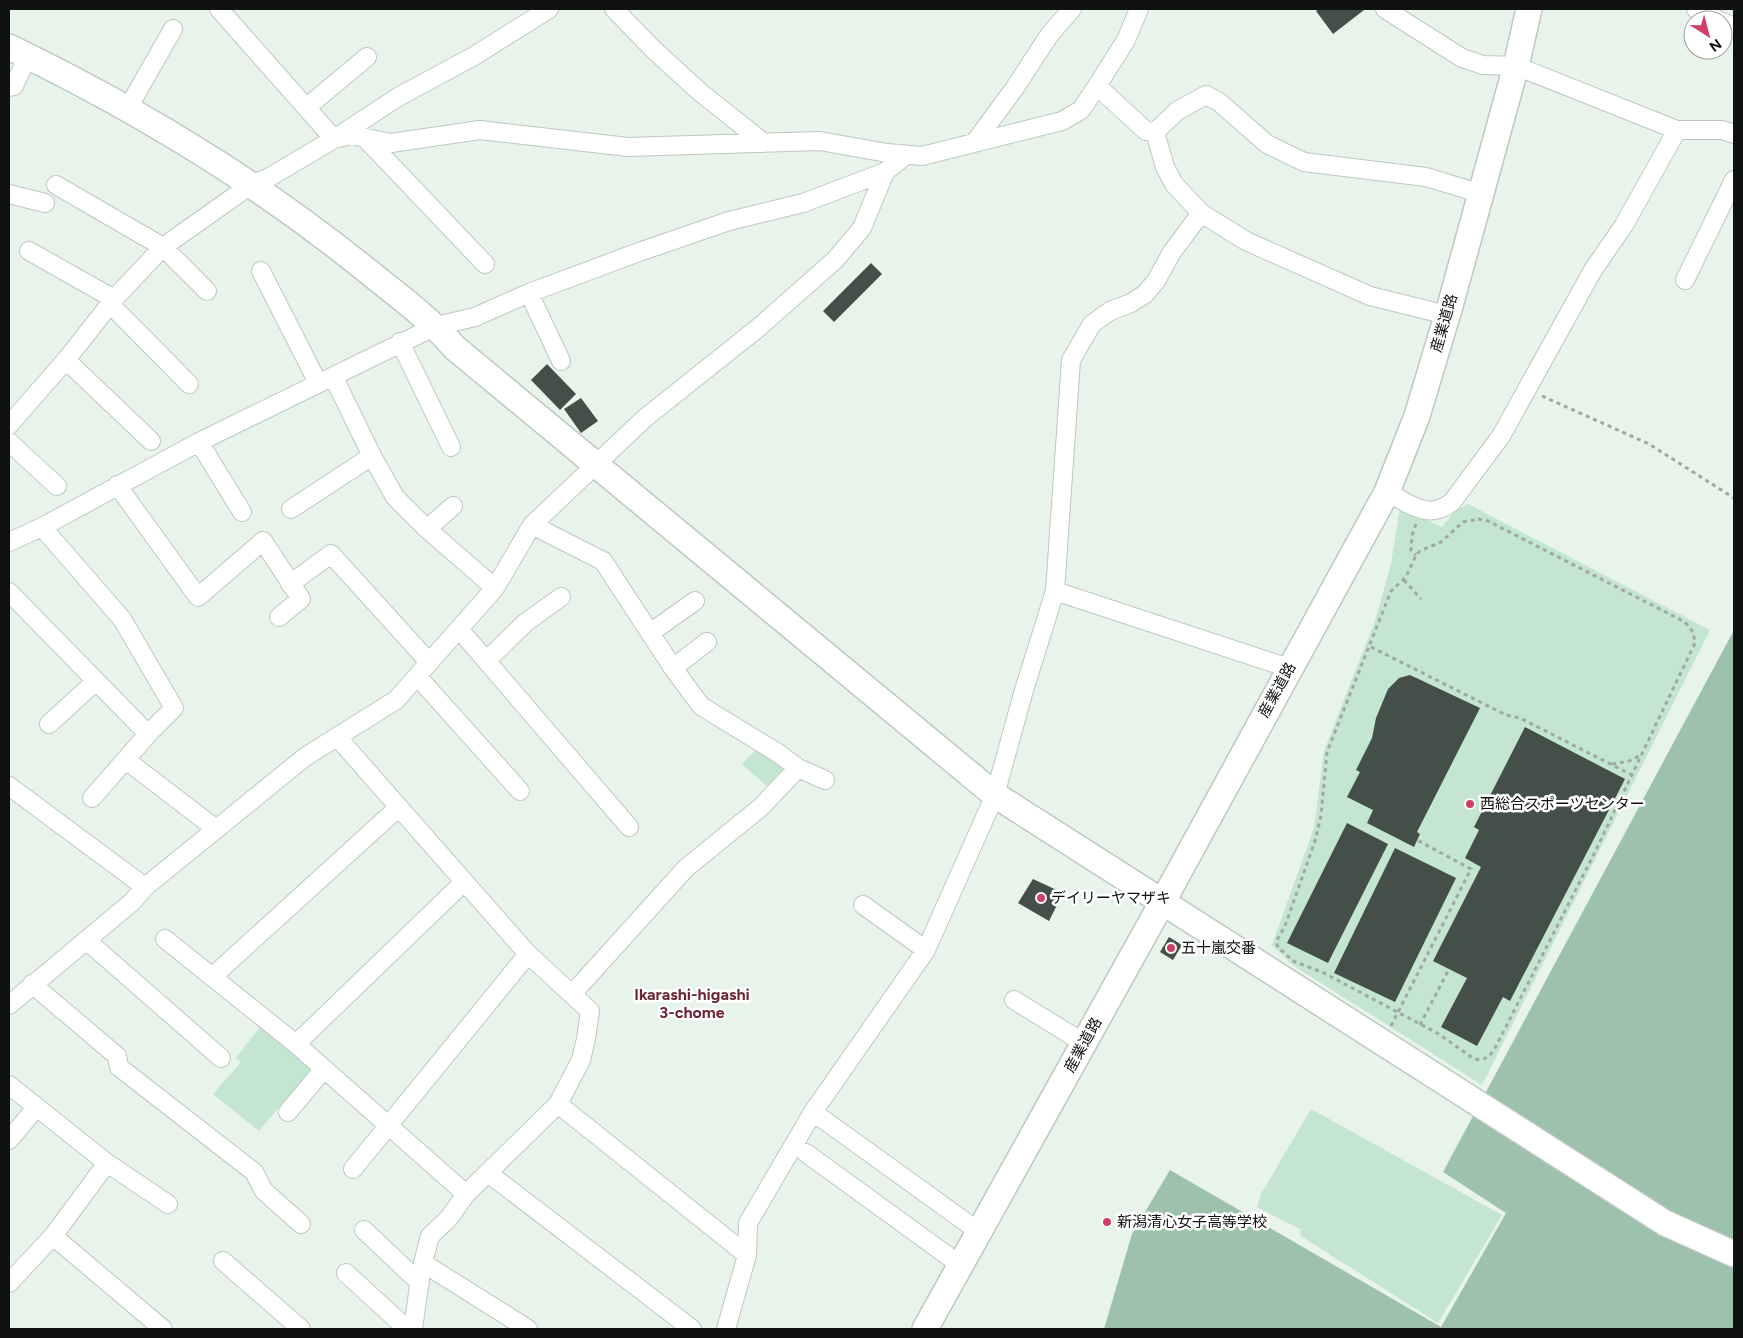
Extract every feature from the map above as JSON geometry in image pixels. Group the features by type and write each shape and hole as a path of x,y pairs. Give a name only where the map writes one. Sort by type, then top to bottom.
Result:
{"street":[{"path":"219,9 334,140"},
{"path":"9,425 66,360 112,302 162,247 252,184 268,178 334,140 398,97 474,56 549,9"},
{"path":"614,9 655,51 700,92 764,143"},
{"path":"975,142 1014,89 1050,34 1072,9"},
{"path":"334,140 352,135 367,140 391,143 480,130 628,147 820,141 906,156 922,156 1062,121 1081,110 1126,40 1139,9"},
{"path":"1385,9 1462,58 1484,66 1516,66 1677,130 1722,130 1734,134"},
{"name":"産業道路","path":"925,1329 959,1264 1163,901 1387,492 1417,416 1447,315 1516,66 1529,9"},
{"path":"128,108 173,29"},
{"path":"9,86 14,86 18,51 128,108 252,184 329,239 436,326 456,348 995,795 1665,1222 1734,1254"},
{"path":"307,107 367,57"},
{"path":"1097,86 1146,131 1155,132"},
{"path":"1155,132 1177,111 1206,96 1219,102 1267,144 1304,162 1426,177 1480,193"},
{"path":"1387,492 1422,510 1432,512 1443,509 1452,502 1501,436 1594,270 1624,225 1677,130"},
{"path":"1155,132 1165,167 1174,184 1201,213 1246,242 1362,292 1447,315"},
{"path":"367,140 485,264"},
{"path":"9,542 42,527 199,442 436,326 475,317 529,293 590,270 730,221 803,203 885,172 906,156"},
{"path":"9,1005 132,902 146,887 305,757 396,700 495,588 532,525 645,418 765,322 835,260 862,228 885,172"},
{"path":"1685,280 1734,180"},
{"path":"56,185 162,247 207,291"},
{"path":"9,194 45,203"},
{"path":"726,1329 747,1255 748,1223 812,1112 926,950 995,795 1024,690 1055,591 1071,360 1092,324 1110,312 1138,299 1156,281 1172,252 1201,213"},
{"path":"29,251 112,302 189,384"},
{"path":"261,271 395,496 427,529 495,588"},
{"path":"529,293 561,361"},
{"path":"400,342 451,447"},
{"path":"66,360 151,440"},
{"path":"9,442 57,486"},
{"path":"199,442 242,512"},
{"path":"291,509 372,456"},
{"path":"117,485 198,597 263,541 301,598 280,617"},
{"path":"427,529 452,506"},
{"path":"532,525 604,561 673,668 701,706 778,753 798,768 825,780"},
{"path":"42,527 122,619 174,708 148,734 92,798"},
{"path":"290,584 331,554 429,662"},
{"path":"1055,591 1289,668"},
{"path":"9,592 148,734"},
{"path":"486,661 525,623 561,596"},
{"path":"650,633 695,601"},
{"path":"458,629 629,827"},
{"path":"673,668 707,642"},
{"path":"417,676 520,792"},
{"path":"49,724 95,682"},
{"path":"338,738 528,954 590,1011 581,1060 558,1104 466,1194 449,1218 430,1236 423,1263 413,1329"},
{"path":"126,760 216,829"},
{"path":"572,993 686,868 761,807 798,768"},
{"path":"9,786 146,887"},
{"path":"212,977 399,807"},
{"path":"296,1044 464,882"},
{"path":"864,905 926,950"},
{"path":"165,939 296,1044 466,1194"},
{"path":"86,940 221,1058"},
{"path":"353,1168 528,954"},
{"path":"32,984 117,1056 119,1068 254,1172 264,1191 301,1224"},
{"path":"1014,1000 1084,1043"},
{"path":"288,1112 324,1069"},
{"path":"9,1085 106,1163 168,1204"},
{"path":"558,1104 747,1255"},
{"path":"9,1140 36,1108"},
{"path":"812,1112 978,1231"},
{"path":"806,1153 959,1264"},
{"path":"9,1282 53,1236 106,1163"},
{"path":"488,1173 692,1329"},
{"path":"364,1230 420,1283"},
{"path":"53,1236 163,1329"},
{"path":"223,1261 301,1329"},
{"path":"423,1263 528,1329"},
{"path":"346,1274 407,1329"}],"path":[{"path":"1527,389 1649,444 1734,498"},
{"path":"1416,555 1411,550 1412,535 1422,510"},
{"path":"1478,519 1488,521 1685,622 1693,632 1695,648 1507,1024 1488,1057 1484,1060 1474,1059 1439,1034 1324,974 1293,961 1278,947 1276,942 1285,926 1316,838 1321,815 1327,752 1391,591 1404,580 1416,555 1426,547 1441,542 1463,522 1478,519"},
{"path":"1404,580 1421,599"},
{"path":"1370,647 1506,715 1520,718 1632,775"},
{"path":"1611,764 1629,761 1643,754"},
{"path":"1399,1014 1471,869 1417,840"},
{"path":"1420,1024 1449,969"}],"green space":[{"name":"西総合スポーツセンター","path":"1468,504 1710,630 1482,1085 1291,964 1272,945 1314,828 1324,751 1375,621 1391,564 1400,508 1442,527 1455,511"},
{"path":"1734,630 1734,1329 1104,1329 1132,1234 1170,1170 1441,1327 1506,1213 1443,1172"},
{"path":"760,746 787,770 769,788 742,764"},
{"path":"263,1023 312,1068 259,1131 213,1094 241,1062 236,1058"},
{"path":"1311,1109 1502,1215 1438,1323 1301,1236 1300,1229 1257,1207 1261,1194"}],"building":[{"path":"1319,9 1364,10 1333,34 1316,11"},
{"path":"871,263 882,274 834,322 823,311"},
{"path":"547,364 576,394 560,410 531,380"},
{"path":"581,398 598,421 581,433 564,409"},
{"path":"1410,675 1480,708 1417,832 1420,834 1414,847 1367,823 1373,810 1347,797 1360,772 1356,770 1372,738 1376,718 1388,689 1399,678"},
{"path":"1525,727 1625,779 1510,1001 1503,997 1477,1046 1441,1027 1467,978 1433,961 1481,867 1465,858 1479,830 1474,827"},
{"path":"1347,823 1388,844 1328,963 1287,943"},
{"path":"1395,848 1456,878 1395,1002 1334,973"},
{"name":"デイリーヤマザキ","path":"1033,879 1063,893 1049,921 1018,903"},
{"name":"五十嵐交番","path":"1169,937 1182,945 1173,960 1160,952"}],"place":[{"name":"西総合スポーツセンター","path":"1470,804"},
{"name":"デイリーヤマザキ","path":"1041,898"},
{"name":"五十嵐交番","path":"1171,948"},
{"name":"新潟清心女子高等学校","path":"1107,1222"}],"district":[{"name":"Ikarashi-higashi 3-chome","path":"692,1003"}]}
